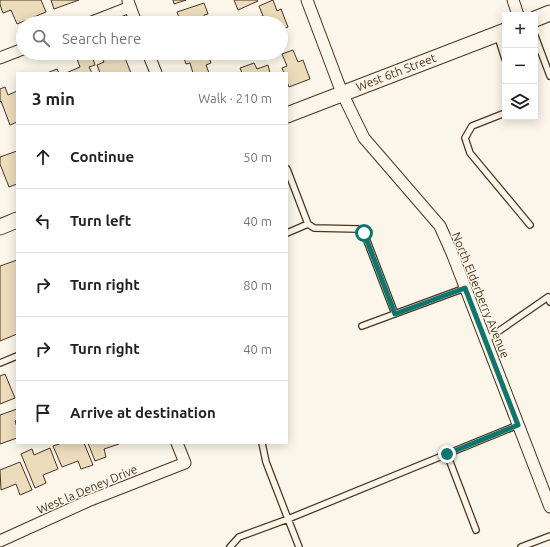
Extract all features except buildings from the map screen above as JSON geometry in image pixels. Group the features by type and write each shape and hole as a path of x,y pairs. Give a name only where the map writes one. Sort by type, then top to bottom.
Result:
{"street":[{"name":"North Elderberry Avenue","path":"307,0 342,92 364,138 440,226 452,253 550,507"},
{"path":"512,0 517,12"},
{"path":"103,16 129,3 134,16"},
{"path":"538,18 550,13"},
{"name":"West 6th Street","path":"288,115 342,92 501,32"},
{"path":"0,58 16,52"},
{"path":"151,60 156,72"},
{"path":"0,227 16,220"},
{"name":"West la Deney Drive","path":"0,540 88,501 184,463 177,444"}],"lane":[{"path":"501,32 503,48"},
{"path":"538,44 550,76"},
{"path":"502,114 472,126 465,138 470,153 530,225"},
{"path":"288,172 308,224 314,228 358,229 364,233 395,314"},
{"path":"288,233 308,224"},
{"path":"362,326 465,288"},
{"path":"486,340 548,297 550,302"},
{"path":"0,363 16,356"},
{"path":"230,547 239,537 288,519 518,425"},
{"path":"262,444 266,462 299,547"},
{"path":"447,454 476,530"},
{"path":"521,547 550,536"}],"route":[{"path":"364,233 395,314 465,288 518,425 447,454"}]}
